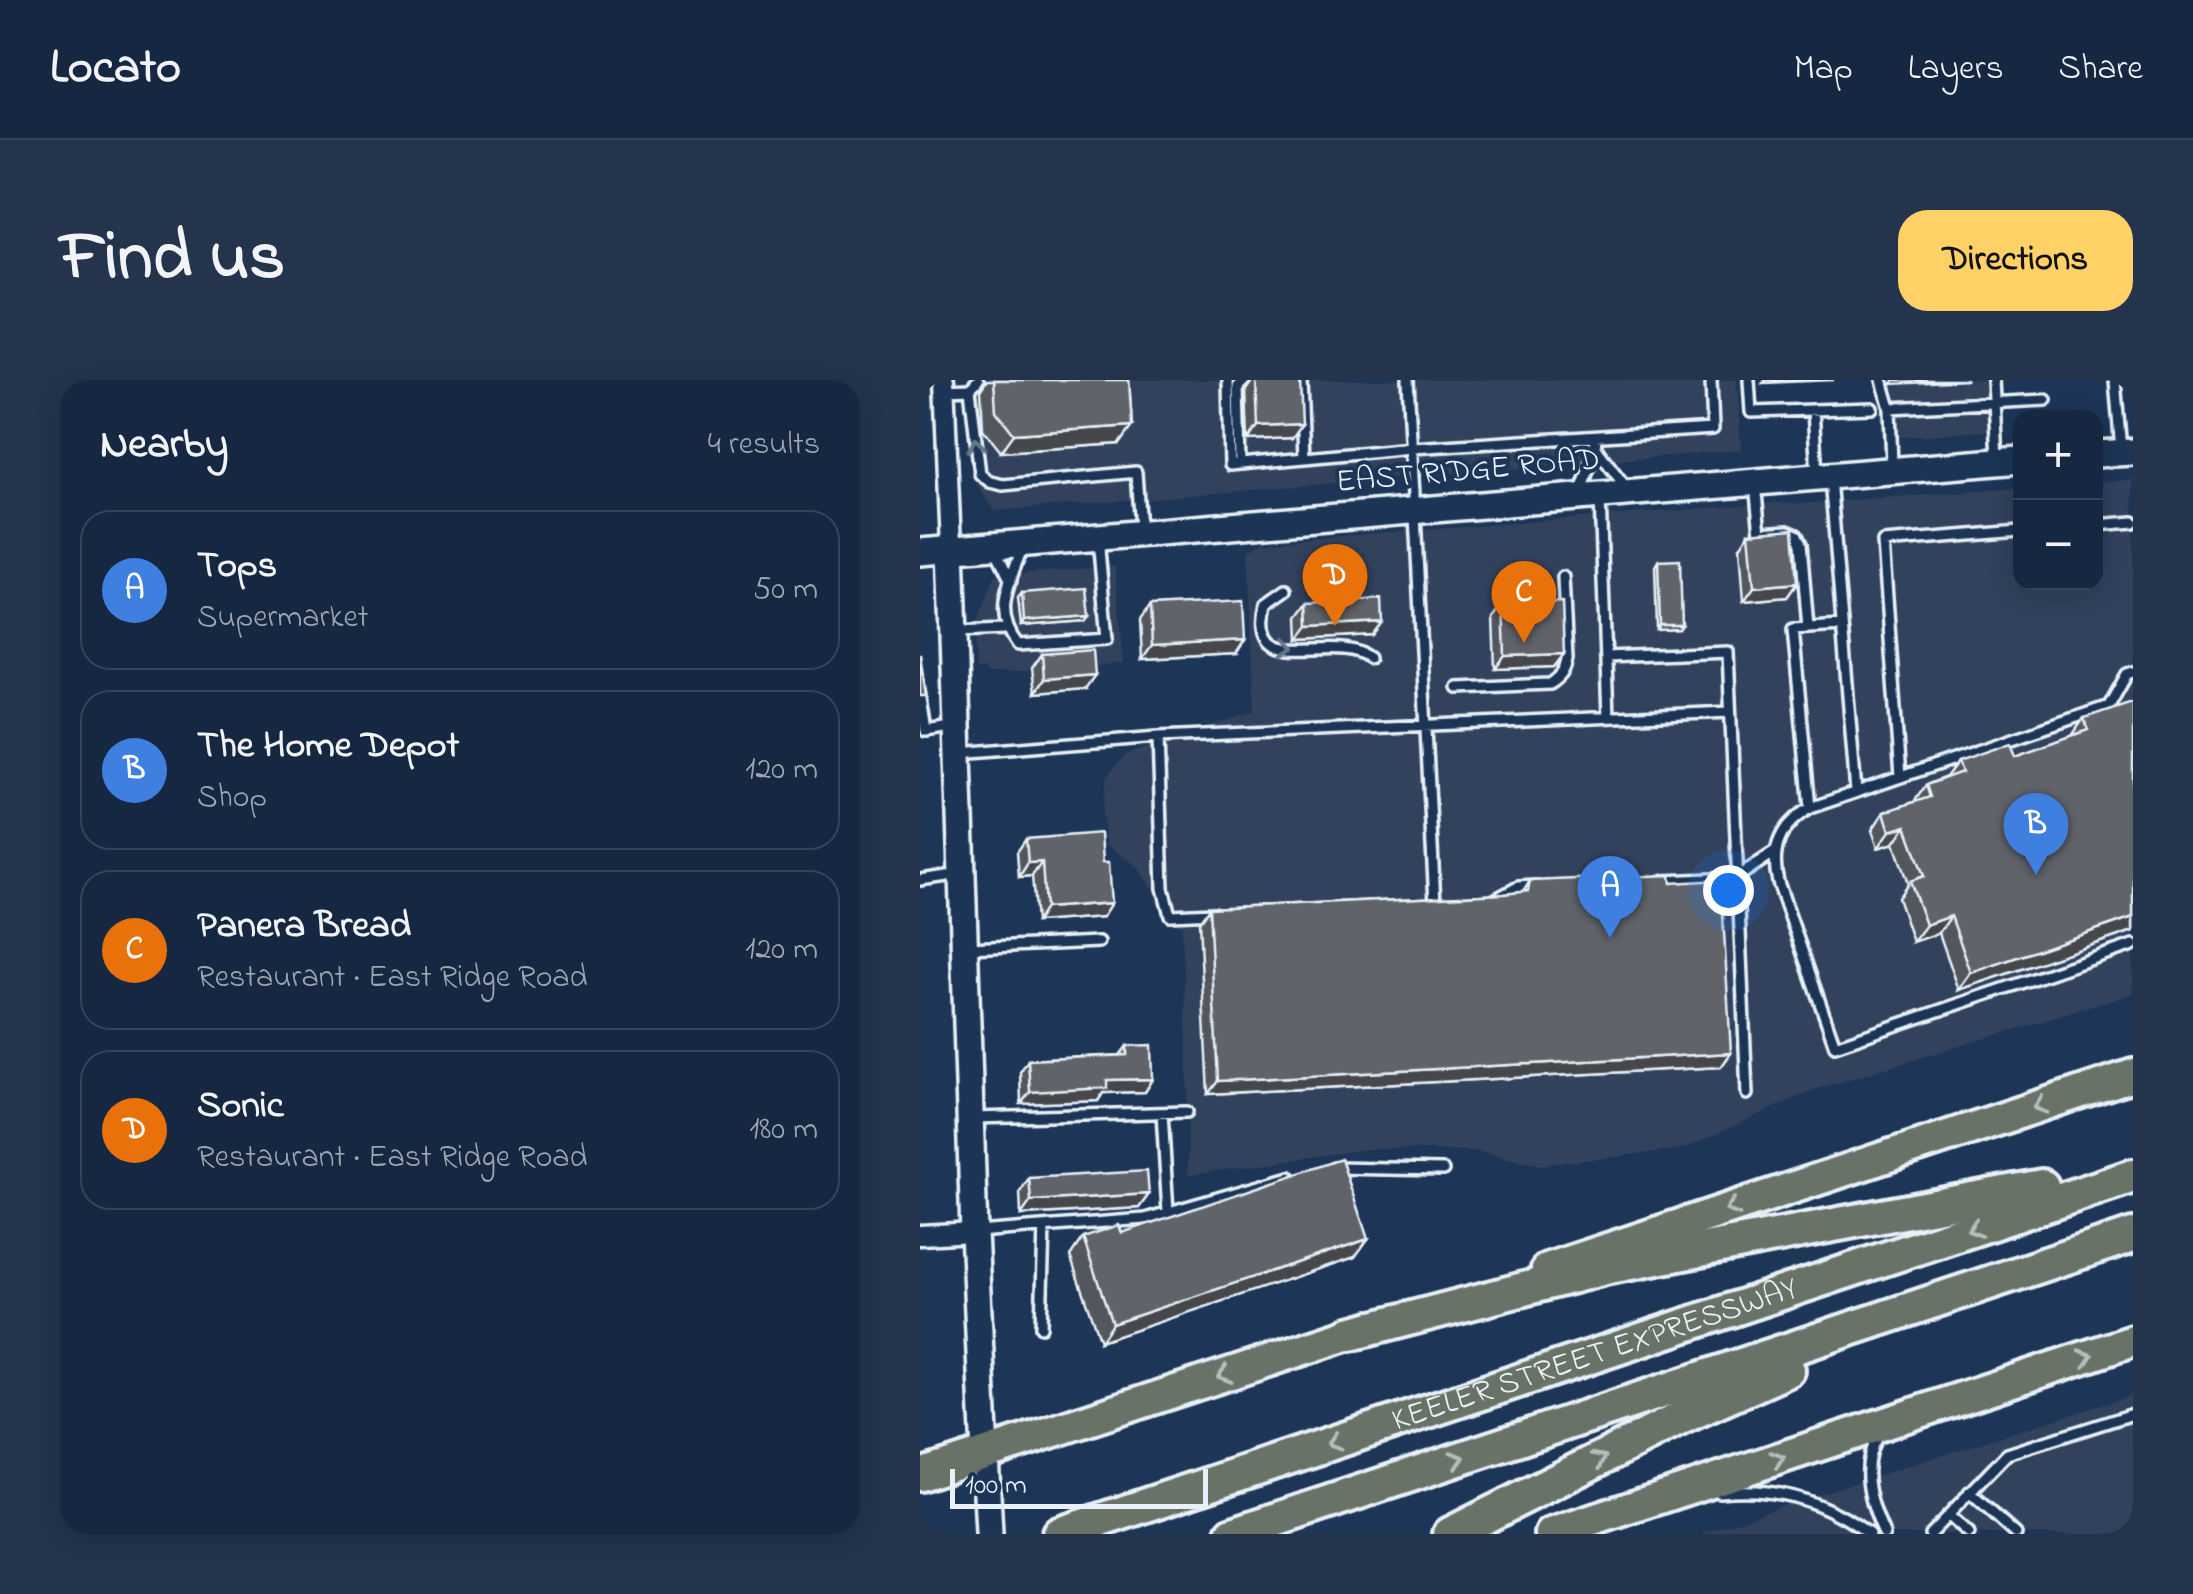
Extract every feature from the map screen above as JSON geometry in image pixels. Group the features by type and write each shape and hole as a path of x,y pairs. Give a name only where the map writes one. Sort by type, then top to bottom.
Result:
{"highway":[{"path":"1350,1334 1609,1267 1968,1202 2133,1163"},
{"name":"KEELER STREET EXPRESSWAY","path":"1060,1534 2133,1176"},
{"path":"1450,1534 1760,1381 2133,1236"},
{"name":"KEELER STREET EXPRESSWAY","path":"1233,1534 2133,1236"}],"main road":[{"name":"EAST RIDGE ROAD","path":"920,552 2009,461"},
{"path":"951,547 988,1534"},
{"path":"920,1475 2133,1075"},
{"path":"1551,1534 2133,1341"}],"street":[{"path":"944,385 951,547"},
{"path":"920,1235 974,1232"}],"lane":[{"path":"970,388 978,380"},
{"path":"1228,380 1235,464"},
{"path":"1235,464 1238,387 1245,380"},
{"path":"1302,380 1304,458"},
{"path":"1408,380 1434,902"},
{"path":"1235,464 1412,448 1713,429 1710,380"},
{"path":"1750,380 1751,412 1872,408"},
{"path":"1882,380 1890,408 1892,470"},
{"path":"1992,380 2009,461"},
{"path":"2115,380 2116,453"},
{"path":"944,385 970,388"},
{"path":"970,388 980,474 990,482 1003,484 1136,472 1140,532"},
{"path":"1890,408 2046,400"},
{"path":"1813,410 1842,626 1856,792"},
{"path":"1594,437 1590,495 1608,718"},
{"path":"1596,448 1629,492"},
{"path":"1755,482 1760,533 1788,531 1797,535 1808,628"},
{"path":"2103,524 2133,522"},
{"path":"1900,777 1883,542 2013,532"},
{"path":"1024,541 1004,595 1005,629 1018,645 1107,639 1098,535"},
{"path":"993,544 1011,581"},
{"path":"1458,688 1550,684 1558,679 1567,658 1564,577"},
{"path":"1286,590 1266,604 1263,633 1271,644 1282,650 1352,648 1369,658"},
{"path":"1810,808 1793,629 1842,626"},
{"path":"954,631 1005,629"},
{"path":"1606,657 1728,652 1748,1094"},
{"path":"2133,672 2127,674 2109,706 1810,808 1781,832 1775,852 1778,882 1835,1046 2133,946"},
{"path":"920,692 926,732 959,740 1158,737 1730,712"},
{"path":"1158,737 1163,888 1170,915 1230,912"},
{"path":"1655,881 1736,878 1775,852"},
{"path":"920,880 963,874"},
{"path":"1482,900 1494,900 1518,886 1546,886"},
{"path":"1417,903 1452,902"},
{"path":"966,948 1099,942"},
{"path":"971,1118 1187,1112"},
{"path":"1162,1113 1168,1212"},
{"path":"1322,1168 1443,1170"},
{"path":"974,1232 1145,1219 1302,1173"},
{"path":"1041,1327 1044,1226"},
{"path":"1930,1534 2007,1454 2133,1414"},
{"path":"1884,1534 1869,1488 1868,1457 1882,1431 1904,1417"},
{"path":"1652,1500 1739,1490 1777,1492 1818,1503 1869,1534"},
{"path":"1969,1492 2016,1534"},
{"path":"1948,1515 1969,1534"}],"shaded area":[{"path":"962,380 1737,380 1741,450 994,511 974,480"},
{"path":"1879,380 1998,380 2001,430 1882,438"},
{"path":"2133,480 2133,994 1813,1090 1683,1149 1540,1165 1476,1151 1366,1149 1188,1175 1182,928 1137,866 1107,844 1102,814 1107,776 1125,755 1255,711 1248,550 1265,542 2013,489 2013,590 2103,590 2103,482"},
{"path":"1115,566 1124,663 1083,667 1085,689 1035,693 1032,671 985,674 984,669 976,670 975,627 995,576"},
{"path":"2133,1395 2133,1534 1702,1534 1775,1508"}],"building":[{"path":"994,380 1129,380 1132,426 1014,434 996,411"},
{"path":"1256,380 1300,380 1302,424 1258,426"},
{"path":"1793,529 1797,583 1754,587 1749,533"},
{"path":"1680,560 1682,625 1660,625 1658,561"},
{"path":"1086,588 1089,616 1024,621 1022,593"},
{"path":"1381,599 1382,622 1309,626 1308,603"},
{"path":"1243,601 1245,640 1152,645 1150,606"},
{"path":"1562,602 1564,654 1505,656 1503,604"},
{"path":"1093,650 1095,675 1044,679 1042,654"},
{"path":"920,654 926,696 920,696"},
{"path":"2132,702 2133,917 1971,973 1951,916 1926,925 1910,881 1924,876 1906,826 1890,831 1884,812 1930,797 1926,785 1962,772 1958,761 2010,743 2015,756 2088,730 2084,718"},
{"path":"1101,833 1103,862 1109,862 1112,903 1045,908 1042,862 1028,863 1026,839"},
{"path":"1670,875 1671,883 1721,880 1731,1053 1218,1081 1209,908 1504,894 1528,891 1530,881"},
{"path":"1152,1045 1153,1079 1107,1080 1107,1088 1030,1092 1028,1060 1127,1055 1127,1046"},
{"path":"1341,1159 1368,1239 1112,1324 1083,1237 1119,1225 1122,1233"},
{"path":"1147,1171 1149,1194 1031,1201 1029,1178"}],"place":[{"name":"Sonic","path":"1335,626"},
{"name":"Panera Bread","path":"1524,643"},
{"name":"The Home Depot","path":"2036,875"},
{"name":"Tops","path":"1610,938"}]}
